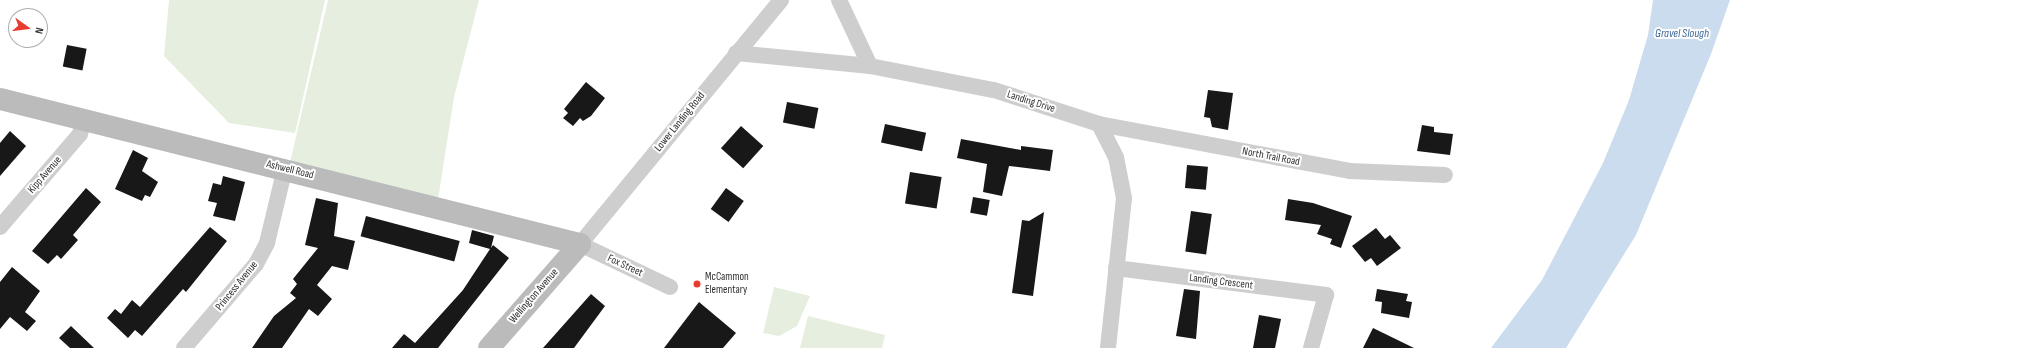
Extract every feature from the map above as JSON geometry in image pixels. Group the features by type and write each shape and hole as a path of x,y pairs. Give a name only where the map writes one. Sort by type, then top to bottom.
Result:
{"street":[{"name":"Lower Landing Road","path":"580,244 781,0"},
{"path":"839,0 870,66"},
{"name":"Landing Drive","path":"736,53 870,66 994,90 1099,124"},
{"name":"Ashwell Road","path":"0,99 285,168 580,244"},
{"name":"Kipp Avenue","path":"0,227 80,134 84,119"},
{"path":"1099,124 1116,157 1124,198 1108,348"},
{"name":"North Trail Road","path":"1099,124 1350,172 1445,175"},
{"name":"Princess Avenue","path":"184,348 256,264 267,244 285,168"},
{"name":"Fox Street","path":"580,244 670,287"},
{"name":"Wellington Avenue","path":"489,348 580,244"},
{"name":"Landing Crescent","path":"1116,268 1326,295 1311,348"}],"green space":[{"path":"169,0 325,0 295,133 229,123 164,56"},
{"path":"328,0 479,0 454,97 437,206 288,171"},
{"path":"774,287 810,296 797,326 779,336 763,333"},
{"path":"808,316 885,335 882,348 800,348"}],"water":[{"name":"Gravel Slough","path":"1653,0 1730,0 1711,54 1636,235 1566,348 1491,348 1542,280 1603,163 1629,100 1648,35"}],"building":[{"path":"67,45 87,49 82,70 63,67"},
{"path":"586,82 605,98 591,116 583,121 580,118 573,126 563,118 568,113 564,109"},
{"path":"1208,90 1233,93 1228,130 1212,127 1210,118 1204,117"},
{"path":"787,102 818,108 814,129 783,123"},
{"path":"885,124 926,133 922,151 881,143"},
{"path":"1422,125 1434,127 1434,132 1453,134 1450,155 1417,151"},
{"path":"741,126 763,146 743,168 721,148"},
{"path":"10,131 26,146 0,176 0,143"},
{"path":"961,139 1021,150 1021,146 1053,150 1050,171 1009,166 1002,196 983,192 987,164 957,158"},
{"path":"133,150 148,158 142,171 158,182 150,197 145,195 142,201 115,189"},
{"path":"1187,165 1208,167 1206,190 1185,188"},
{"path":"910,172 942,177 937,209 905,204"},
{"path":"223,176 245,182 235,221 213,216 217,203 208,201 213,183 221,185"},
{"path":"86,188 101,202 73,235 78,240 61,259 57,255 48,264 32,251"},
{"path":"726,188 744,201 729,222 711,209"},
{"path":"973,197 990,200 987,216 970,213"},
{"path":"316,198 338,203 334,236 355,241 348,270 332,266 317,285 332,299 318,316 309,309 282,348 252,348 274,316 296,298 290,293 297,284 293,279 318,248 305,245"},
{"path":"1288,199 1313,203 1352,216 1341,248 1330,244 1332,239 1317,234 1321,225 1285,220"},
{"path":"1191,211 1212,214 1206,255 1185,252"},
{"path":"1044,212 1033,296 1012,293 1022,220 1029,221"},
{"path":"366,216 460,241 454,261 361,236"},
{"path":"210,227 227,241 186,292 183,289 142,336 135,330 128,338 107,318 115,309 121,314 132,300 140,307"},
{"path":"1376,228 1385,239 1390,235 1401,248 1377,266 1371,258 1365,262 1352,246"},
{"path":"472,230 494,236 491,248 493,245 509,258 438,348 392,348 404,334 415,343 463,290 490,249 469,243"},
{"path":"12,267 40,291 25,312 36,321 27,331 10,317 0,329 0,282"},
{"path":"1184,289 1200,291 1196,339 1176,336"},
{"path":"1377,289 1408,294 1406,301 1412,302 1409,318 1381,313 1382,302 1375,301"},
{"path":"591,294 605,306 574,348 543,348"},
{"path":"699,302 736,333 723,348 664,348"},
{"path":"1259,315 1281,319 1275,348 1253,348"},
{"path":"71,326 94,348 70,348 59,338"},
{"path":"1373,328 1414,348 1363,348"}],"place":[{"name":"McCammon Elementary","path":"697,284"}]}
